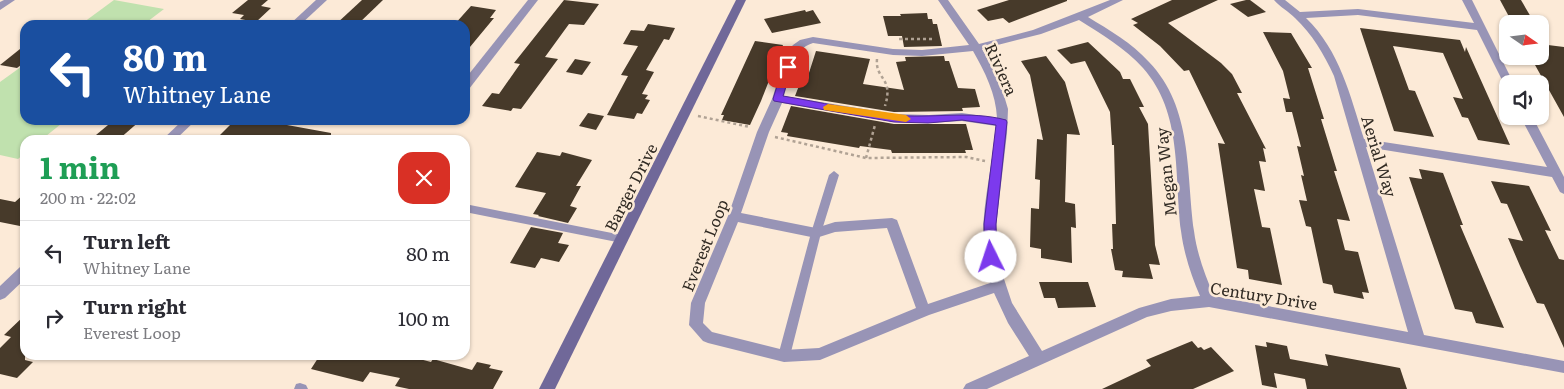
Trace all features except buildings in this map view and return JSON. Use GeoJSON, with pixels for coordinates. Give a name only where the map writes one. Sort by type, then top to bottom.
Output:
{"type":"FeatureCollection","features":[{"type":"Feature","properties":{"kind":"main road","name":"Barger Drive"},"geometry":{"type":"LineString","coordinates":[[548,389],[741,0]]}},
{"type":"Feature","properties":{"kind":"street"},"geometry":{"type":"LineString","coordinates":[[0,6],[10,0]]}},
{"type":"Feature","properties":{"kind":"street"},"geometry":{"type":"LineString","coordinates":[[300,20],[322,0]]}},
{"type":"Feature","properties":{"kind":"street"},"geometry":{"type":"LineString","coordinates":[[470,80],[533,0]]}},
{"type":"Feature","properties":{"kind":"street","name":"Riviera"},"geometry":{"type":"LineString","coordinates":[[943,0],[975,47],[1000,96],[1002,122],[989,244],[993,270],[998,286],[1019,330],[1039,358]]}},
{"type":"Feature","properties":{"kind":"street","name":"Everest Loop"},"geometry":{"type":"LineString","coordinates":[[998,286],[924,311],[820,354],[784,356],[708,337],[696,325],[698,302],[734,216],[763,132],[778,99],[792,52],[803,42],[822,41],[879,50],[919,52],[975,47],[1013,39],[1081,17],[1118,0]]}},
{"type":"Feature","properties":{"kind":"street","name":"Aerial Way"},"geometry":{"type":"LineString","coordinates":[[1279,0],[1299,15],[1330,53],[1360,142],[1418,340]]}},
{"type":"Feature","properties":{"kind":"street"},"geometry":{"type":"LineString","coordinates":[[1467,0],[1504,75]]}},
{"type":"Feature","properties":{"kind":"street"},"geometry":{"type":"LineString","coordinates":[[1299,15],[1358,12],[1480,27]]}},
{"type":"Feature","properties":{"kind":"street","name":"Megan Way"},"geometry":{"type":"LineString","coordinates":[[1081,17],[1133,52],[1152,71],[1171,103],[1180,133],[1187,229],[1191,255],[1210,301]]}},
{"type":"Feature","properties":{"kind":"street"},"geometry":{"type":"LineString","coordinates":[[778,99],[914,120],[962,117],[1002,122]]}},
{"type":"Feature","properties":{"kind":"street"},"geometry":{"type":"LineString","coordinates":[[174,135],[184,125]]}},
{"type":"Feature","properties":{"kind":"street"},"geometry":{"type":"LineString","coordinates":[[1531,125],[1564,189]]}},
{"type":"Feature","properties":{"kind":"street"},"geometry":{"type":"LineString","coordinates":[[1360,142],[1556,173]]}},
{"type":"Feature","properties":{"kind":"street"},"geometry":{"type":"LineString","coordinates":[[734,216],[816,233],[835,227],[892,222],[924,311]]}},
{"type":"Feature","properties":{"kind":"street"},"geometry":{"type":"LineString","coordinates":[[0,294],[20,276]]}},
{"type":"Feature","properties":{"kind":"street","name":"Century Drive"},"geometry":{"type":"LineString","coordinates":[[971,389],[1144,312],[1172,305],[1210,301],[1564,367]]}},
{"type":"Feature","properties":{"kind":"lane"},"geometry":{"type":"LineString","coordinates":[[784,356],[816,233],[834,175]]}},
{"type":"Feature","properties":{"kind":"lane"},"geometry":{"type":"LineString","coordinates":[[470,209],[622,239]]}},
{"type":"Feature","properties":{"kind":"path"},"geometry":{"type":"LineString","coordinates":[[866,158],[888,90],[886,82],[877,69],[882,38],[892,40],[938,39]]}},
{"type":"Feature","properties":{"kind":"path"},"geometry":{"type":"LineString","coordinates":[[685,113],[763,132],[770,136],[866,158],[966,157],[997,163]]}},
{"type":"Feature","properties":{"kind":"green space"},"geometry":{"type":"Polygon","coordinates":[[[114,0],[164,9],[150,20],[87,20],[114,0]]]}},
{"type":"Feature","properties":{"kind":"green space"},"geometry":{"type":"Polygon","coordinates":[[[20,68],[20,125],[60,125],[47,135],[20,135],[20,157],[18,159],[0,155],[0,82],[20,68]]]}},
{"type":"Feature","properties":{"kind":"slow traffic"},"geometry":{"type":"LineString","coordinates":[[828,107],[906,119]]}},
{"type":"Feature","properties":{"kind":"route"},"geometry":{"type":"LineString","coordinates":[[788,67],[778,99],[894,118],[928,120],[962,117],[1002,122],[990,224],[989,244],[991,257]]}}]}
